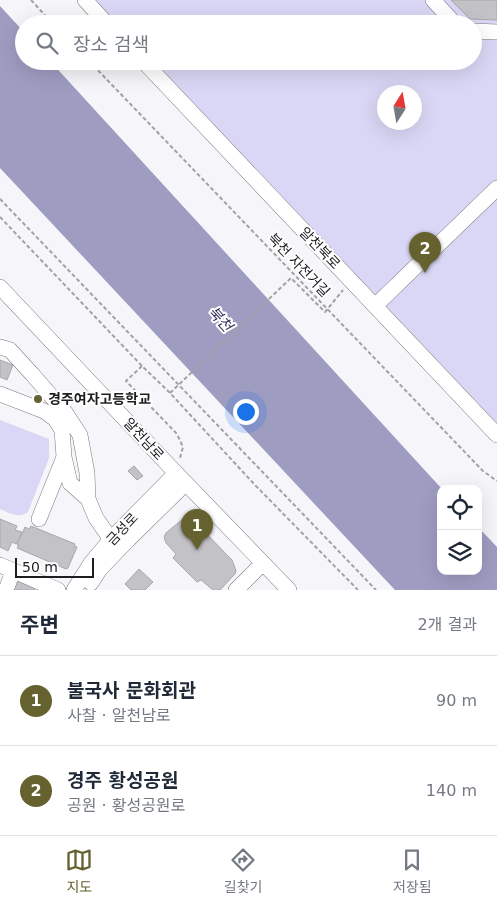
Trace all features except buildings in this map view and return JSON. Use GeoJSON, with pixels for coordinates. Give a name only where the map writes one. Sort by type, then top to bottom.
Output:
{"type":"FeatureCollection","features":[{"type":"Feature","properties":{"kind":"street"},"geometry":{"type":"LineString","coordinates":[[85,0],[99,15]]}},
{"type":"Feature","properties":{"kind":"street"},"geometry":{"type":"LineString","coordinates":[[433,0],[447,15]]}},
{"type":"Feature","properties":{"kind":"street"},"geometry":{"type":"LineString","coordinates":[[482,31],[497,32]]}},
{"type":"Feature","properties":{"kind":"street","name":"알천북로"},"geometry":{"type":"LineString","coordinates":[[152,70],[497,435]]}},
{"type":"Feature","properties":{"kind":"street"},"geometry":{"type":"LineString","coordinates":[[375,306],[497,188]]}},
{"type":"Feature","properties":{"kind":"street","name":"알천남로"},"geometry":{"type":"LineString","coordinates":[[0,287],[289,590]]}},
{"type":"Feature","properties":{"kind":"street"},"geometry":{"type":"LineString","coordinates":[[0,347],[10,350],[32,374],[66,412],[80,435],[87,473],[88,499],[96,518],[114,545]]}},
{"type":"Feature","properties":{"kind":"street"},"geometry":{"type":"LineString","coordinates":[[0,394],[44,412],[55,419],[62,430],[64,457],[70,483],[88,499]]}},
{"type":"Feature","properties":{"kind":"street"},"geometry":{"type":"LineString","coordinates":[[39,519],[64,457]]}},
{"type":"Feature","properties":{"kind":"street","name":"금성로"},"geometry":{"type":"LineString","coordinates":[[74,590],[91,564],[114,545],[181,478]]}},
{"type":"Feature","properties":{"kind":"street","name":"금성로"},"geometry":{"type":"LineString","coordinates":[[86,590],[114,545]]}},
{"type":"Feature","properties":{"kind":"street"},"geometry":{"type":"LineString","coordinates":[[236,590],[263,563]]}},
{"type":"Feature","properties":{"kind":"street"},"geometry":{"type":"LineString","coordinates":[[6,590],[7,568],[58,590]]}},
{"type":"Feature","properties":{"kind":"path"},"geometry":{"type":"LineString","coordinates":[[31,0],[45,15]]}},
{"type":"Feature","properties":{"kind":"path","name":"북천 자전거길"},"geometry":{"type":"LineString","coordinates":[[98,70],[483,471],[497,480]]}},
{"type":"Feature","properties":{"kind":"path"},"geometry":{"type":"LineString","coordinates":[[0,199],[376,590]]}},
{"type":"Feature","properties":{"kind":"path"},"geometry":{"type":"LineString","coordinates":[[0,217],[170,393],[255,485],[358,590]]}},
{"type":"Feature","properties":{"kind":"path"},"geometry":{"type":"LineString","coordinates":[[170,393],[291,278],[325,312],[352,281]]}},
{"type":"Feature","properties":{"kind":"path"},"geometry":{"type":"LineString","coordinates":[[142,366],[126,381],[177,434],[183,447],[181,478]]}},
{"type":"Feature","properties":{"kind":"shaded area"},"geometry":{"type":"Polygon","coordinates":[[[94,0],[497,0],[497,423],[162,70],[482,70],[482,15],[108,15],[94,0]]]}},
{"type":"Feature","properties":{"kind":"shaded area"},"geometry":{"type":"Polygon","coordinates":[[[0,420],[49,439],[49,458],[28,512],[21,515],[14,515],[0,509],[0,420]]]}},
{"type":"Feature","properties":{"kind":"water","name":"북천"},"geometry":{"type":"Polygon","coordinates":[[[0,6],[15,22],[15,70],[58,70],[438,485],[437,575],[482,575],[482,531],[497,547],[497,590],[395,590],[0,168],[0,6]]]}},
{"type":"Feature","properties":{"kind":"place","name":"경주 황성공원"},"geometry":{"type":"Point","coordinates":[425,273]}},
{"type":"Feature","properties":{"kind":"place","name":"경주여자고등학교"},"geometry":{"type":"Point","coordinates":[38,399]}},
{"type":"Feature","properties":{"kind":"place","name":"불국사 문화회관"},"geometry":{"type":"Point","coordinates":[197,550]}}]}
